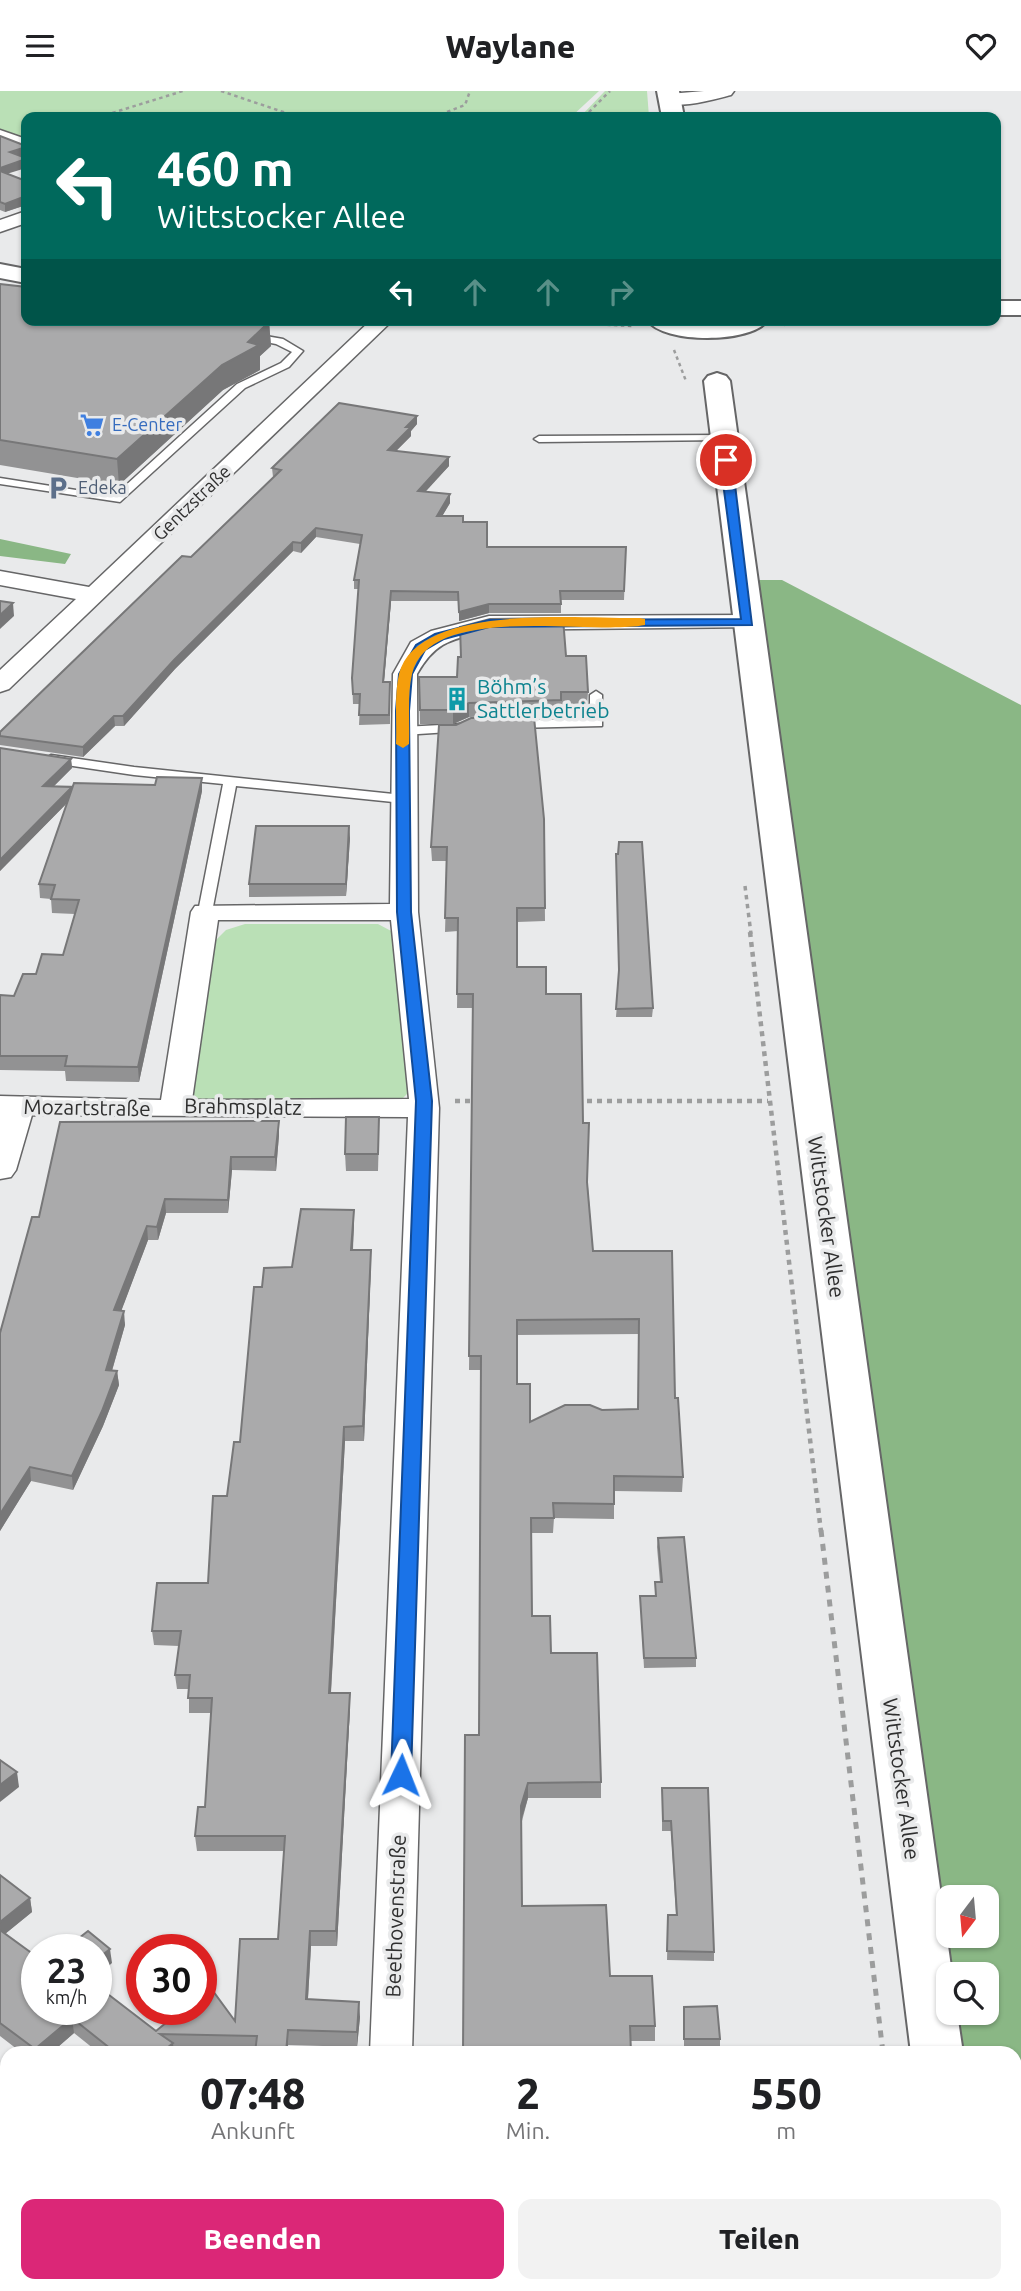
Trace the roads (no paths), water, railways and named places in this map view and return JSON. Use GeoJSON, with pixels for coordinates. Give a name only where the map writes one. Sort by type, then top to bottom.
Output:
{"type":"FeatureCollection","features":[{"type":"Feature","properties":{"kind":"main road"},"geometry":{"type":"LineString","coordinates":[[0,271],[21,275]]}},
{"type":"Feature","properties":{"kind":"main road"},"geometry":{"type":"LineString","coordinates":[[1001,308],[1021,308]]}},
{"type":"Feature","properties":{"kind":"main road"},"geometry":{"type":"LineString","coordinates":[[681,346],[698,331],[732,326]]}},
{"type":"Feature","properties":{"kind":"main road","name":"Wittstocker Allee"},"geometry":{"type":"LineString","coordinates":[[681,346],[724,363],[723,337],[742,326]]}},
{"type":"Feature","properties":{"kind":"main road","name":"Wittstocker Allee"},"geometry":{"type":"LineString","coordinates":[[681,346],[709,438],[748,622],[936,2046]]}},
{"type":"Feature","properties":{"kind":"street"},"geometry":{"type":"LineString","coordinates":[[670,102],[726,91]]}},
{"type":"Feature","properties":{"kind":"street"},"geometry":{"type":"LineString","coordinates":[[0,135],[21,143]]}},
{"type":"Feature","properties":{"kind":"street"},"geometry":{"type":"LineString","coordinates":[[0,226],[21,219]]}},
{"type":"Feature","properties":{"kind":"street","name":"Gentzstraße"},"geometry":{"type":"LineString","coordinates":[[0,684],[377,326]]}},
{"type":"Feature","properties":{"kind":"street"},"geometry":{"type":"LineString","coordinates":[[0,577],[96,595]]}},
{"type":"Feature","properties":{"kind":"street","name":"Beethovenstraße"},"geometry":{"type":"LineString","coordinates":[[391,2046],[424,1105],[404,912],[405,674],[420,647],[440,636],[489,623],[748,622]]}},
{"type":"Feature","properties":{"kind":"street"},"geometry":{"type":"LineString","coordinates":[[205,912],[404,912]]}},
{"type":"Feature","properties":{"kind":"street","name":"Brahmsplatz"},"geometry":{"type":"LineString","coordinates":[[205,912],[175,1109],[424,1105]]}},
{"type":"Feature","properties":{"kind":"street"},"geometry":{"type":"LineString","coordinates":[[0,1170],[9,1106]]}},
{"type":"Feature","properties":{"kind":"street","name":"Mozartstraße"},"geometry":{"type":"LineString","coordinates":[[9,1106],[175,1109]]}},
{"type":"Feature","properties":{"kind":"lane"},"geometry":{"type":"LineString","coordinates":[[0,481],[116,500],[241,386],[285,365],[298,351],[279,341],[233,334]]}},
{"type":"Feature","properties":{"kind":"lane"},"geometry":{"type":"LineString","coordinates":[[539,439],[709,438]]}},
{"type":"Feature","properties":{"kind":"lane"},"geometry":{"type":"LineString","coordinates":[[495,724],[597,723],[596,695]]}},
{"type":"Feature","properties":{"kind":"lane"},"geometry":{"type":"LineString","coordinates":[[403,731],[456,731],[469,724]]}},
{"type":"Feature","properties":{"kind":"lane"},"geometry":{"type":"LineString","coordinates":[[40,757],[403,799]]}},
{"type":"Feature","properties":{"kind":"lane","name":"Brahmsplatz"},"geometry":{"type":"LineString","coordinates":[[205,912],[230,781]]}},
{"type":"Feature","properties":{"kind":"place","name":"E-Center"},"geometry":{"type":"Point","coordinates":[92,425]}},
{"type":"Feature","properties":{"kind":"place","name":"Edeka"},"geometry":{"type":"Point","coordinates":[58,488]}},
{"type":"Feature","properties":{"kind":"place","name":"Böhm’s Sattlerbetrieb"},"geometry":{"type":"Point","coordinates":[457,699]}}]}
